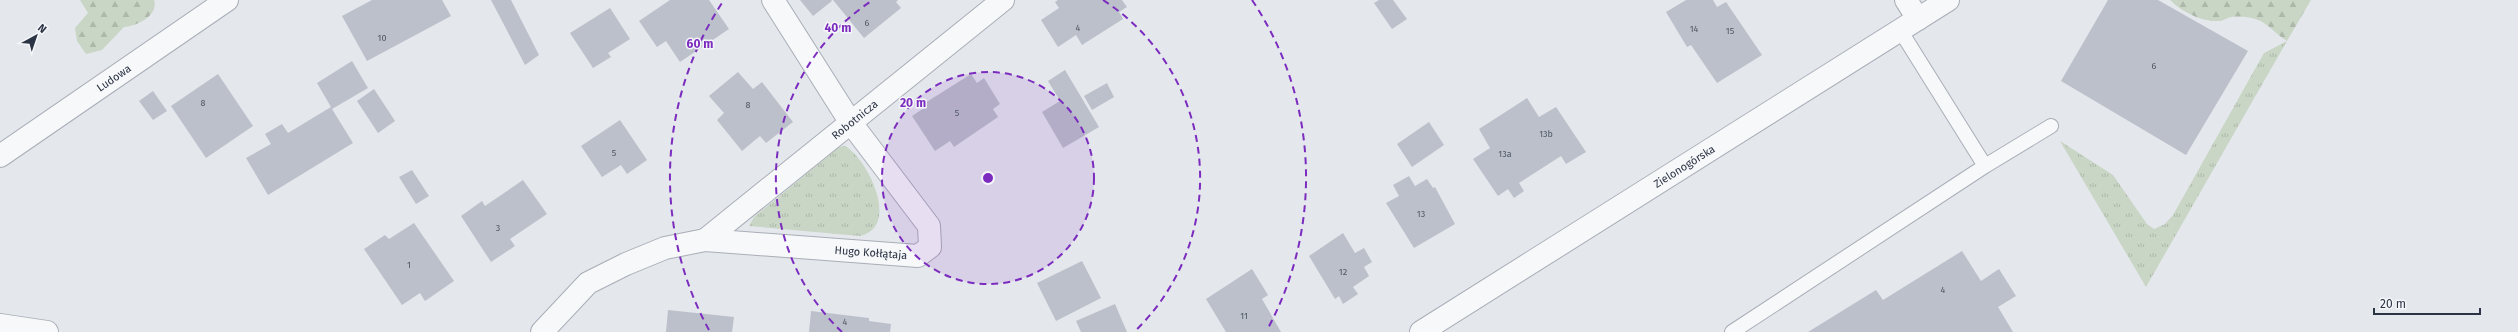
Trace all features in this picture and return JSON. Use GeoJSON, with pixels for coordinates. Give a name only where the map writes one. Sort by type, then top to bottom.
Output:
{"type":"FeatureCollection","features":[{"type":"Feature","properties":{"kind":"street","name":"Ludowa"},"geometry":{"type":"LineString","coordinates":[[0,156],[227,0]]}},
{"type":"Feature","properties":{"kind":"street","name":"Hugo Kołłątaja"},"geometry":{"type":"LineString","coordinates":[[542,332],[588,283],[626,264],[665,248],[705,240],[918,256],[930,247],[929,226],[851,122],[773,0]]}},
{"type":"Feature","properties":{"kind":"street","name":"Robotnicza"},"geometry":{"type":"LineString","coordinates":[[705,240],[1003,0]]}},
{"type":"Feature","properties":{"kind":"street"},"geometry":{"type":"LineString","coordinates":[[1906,0],[1909,24]]}},
{"type":"Feature","properties":{"kind":"street","name":"Zielonogórska"},"geometry":{"type":"LineString","coordinates":[[1421,332],[1948,0]]}},
{"type":"Feature","properties":{"kind":"street"},"geometry":{"type":"LineString","coordinates":[[0,325],[47,332]]}},
{"type":"Feature","properties":{"kind":"lane"},"geometry":{"type":"LineString","coordinates":[[1909,24],[1985,166]]}},
{"type":"Feature","properties":{"kind":"lane"},"geometry":{"type":"LineString","coordinates":[[1732,332],[1985,166],[2051,126]]}},
{"type":"Feature","properties":{"kind":"green space"},"geometry":{"type":"Polygon","coordinates":[[[80,0],[154,0],[155,6],[150,15],[134,25],[124,27],[102,50],[86,54],[77,41],[75,28],[88,13],[80,0]]]}},
{"type":"Feature","properties":{"kind":"green space"},"geometry":{"type":"Polygon","coordinates":[[[2170,0],[2311,0],[2287,41],[2261,21],[2247,17],[2231,17],[2220,21],[2206,20],[2186,12],[2170,0]]]}},
{"type":"Feature","properties":{"kind":"green space"},"geometry":{"type":"Polygon","coordinates":[[[2287,41],[2146,287],[2060,141],[2113,175],[2147,224],[2154,229],[2165,224],[2173,215],[2264,53],[2287,41]]]}},
{"type":"Feature","properties":{"kind":"green space"},"geometry":{"type":"Polygon","coordinates":[[[845,146],[854,153],[863,164],[871,178],[876,192],[879,207],[878,220],[872,230],[860,236],[749,226],[754,217],[839,147],[845,146]]]}},
{"type":"Feature","properties":{"kind":"building"},"geometry":{"type":"Polygon","coordinates":[[[372,0],[442,0],[451,16],[367,61],[342,16],[372,0]]]}},
{"type":"Feature","properties":{"kind":"building"},"geometry":{"type":"Polygon","coordinates":[[[491,0],[511,0],[539,55],[525,65],[491,0]]]}},
{"type":"Feature","properties":{"kind":"building"},"geometry":{"type":"Polygon","coordinates":[[[670,0],[709,0],[729,29],[680,62],[666,41],[657,47],[639,21],[670,0]]]}},
{"type":"Feature","properties":{"kind":"building"},"geometry":{"type":"Polygon","coordinates":[[[800,0],[831,0],[832,1],[813,16],[800,0]]]}},
{"type":"Feature","properties":{"kind":"building"},"geometry":{"type":"Polygon","coordinates":[[[833,0],[898,0],[896,2],[901,8],[864,38],[833,0]]]}},
{"type":"Feature","properties":{"kind":"building"},"geometry":{"type":"Polygon","coordinates":[[[1058,0],[1122,0],[1127,7],[1119,12],[1123,19],[1082,45],[1076,35],[1058,47],[1041,20],[1059,8],[1055,2],[1058,0]]]}},
{"type":"Feature","properties":{"kind":"building"},"geometry":{"type":"Polygon","coordinates":[[[1379,0],[1393,0],[1407,19],[1392,29],[1374,3],[1379,0]]]}},
{"type":"Feature","properties":{"kind":"building"},"geometry":{"type":"Polygon","coordinates":[[[1686,0],[1713,0],[1717,7],[1726,2],[1762,55],[1717,83],[1691,45],[1687,47],[1666,12],[1686,0]]]}},
{"type":"Feature","properties":{"kind":"building"},"geometry":{"type":"Polygon","coordinates":[[[2108,0],[2158,0],[2248,51],[2186,155],[2061,81],[2108,0]]]}},
{"type":"Feature","properties":{"kind":"building"},"geometry":{"type":"Polygon","coordinates":[[[610,8],[630,39],[608,53],[611,57],[593,68],[570,33],[610,8]]]}},
{"type":"Feature","properties":{"kind":"building"},"geometry":{"type":"Polygon","coordinates":[[[352,61],[368,88],[332,109],[353,143],[268,195],[246,158],[271,144],[265,134],[282,124],[288,133],[331,107],[317,83],[352,61]]]}},
{"type":"Feature","properties":{"kind":"building"},"geometry":{"type":"Polygon","coordinates":[[[1065,70],[1099,127],[1063,148],[1042,112],[1060,101],[1048,81],[1065,70]]]}},
{"type":"Feature","properties":{"kind":"building"},"geometry":{"type":"Polygon","coordinates":[[[738,72],[753,89],[762,82],[793,122],[766,143],[760,136],[742,151],[717,120],[724,113],[709,96],[738,72]]]}},
{"type":"Feature","properties":{"kind":"building"},"geometry":{"type":"Polygon","coordinates":[[[218,74],[253,126],[206,158],[171,106],[218,74]]]}},
{"type":"Feature","properties":{"kind":"building"},"geometry":{"type":"Polygon","coordinates":[[[971,74],[977,83],[984,78],[1000,104],[993,109],[998,117],[954,147],[950,141],[935,151],[912,116],[927,106],[925,103],[971,74]]]}},
{"type":"Feature","properties":{"kind":"building"},"geometry":{"type":"Polygon","coordinates":[[[1107,83],[1114,97],[1092,110],[1084,96],[1107,83]]]}},
{"type":"Feature","properties":{"kind":"building"},"geometry":{"type":"Polygon","coordinates":[[[374,89],[395,121],[378,133],[357,101],[374,89]]]}},
{"type":"Feature","properties":{"kind":"building"},"geometry":{"type":"Polygon","coordinates":[[[153,91],[167,111],[153,120],[139,101],[153,91]]]}},
{"type":"Feature","properties":{"kind":"building"},"geometry":{"type":"Polygon","coordinates":[[[1527,98],[1539,117],[1556,107],[1586,152],[1566,164],[1561,156],[1519,183],[1524,191],[1514,198],[1508,189],[1498,196],[1473,159],[1490,148],[1479,129],[1527,98]]]}},
{"type":"Feature","properties":{"kind":"building"},"geometry":{"type":"Polygon","coordinates":[[[620,120],[647,160],[627,174],[621,165],[602,177],[581,146],[620,120]]]}},
{"type":"Feature","properties":{"kind":"building"},"geometry":{"type":"Polygon","coordinates":[[[1429,122],[1444,145],[1412,167],[1397,144],[1429,122]]]}},
{"type":"Feature","properties":{"kind":"building"},"geometry":{"type":"Polygon","coordinates":[[[412,170],[429,196],[416,204],[399,177],[412,170]]]}},
{"type":"Feature","properties":{"kind":"building"},"geometry":{"type":"Polygon","coordinates":[[[1409,176],[1415,186],[1427,179],[1433,188],[1435,187],[1455,224],[1414,248],[1386,203],[1399,196],[1393,185],[1409,176]]]}},
{"type":"Feature","properties":{"kind":"building"},"geometry":{"type":"Polygon","coordinates":[[[523,180],[547,214],[510,239],[515,246],[491,262],[461,216],[482,201],[485,206],[523,180]]]}},
{"type":"Feature","properties":{"kind":"building"},"geometry":{"type":"Polygon","coordinates":[[[414,223],[454,281],[425,301],[420,293],[402,305],[364,249],[385,235],[389,239],[414,223]]]}},
{"type":"Feature","properties":{"kind":"building"},"geometry":{"type":"Polygon","coordinates":[[[1343,233],[1355,253],[1364,248],[1372,262],[1364,267],[1369,276],[1353,287],[1358,294],[1343,304],[1339,296],[1335,299],[1309,256],[1343,233]]]}},
{"type":"Feature","properties":{"kind":"building"},"geometry":{"type":"Polygon","coordinates":[[[1962,251],[1981,281],[1999,269],[2016,296],[1998,307],[2013,332],[1808,332],[1876,290],[1883,300],[1962,251]]]}},
{"type":"Feature","properties":{"kind":"building"},"geometry":{"type":"Polygon","coordinates":[[[1082,261],[1101,298],[1056,321],[1037,283],[1082,261]]]}},
{"type":"Feature","properties":{"kind":"building"},"geometry":{"type":"Polygon","coordinates":[[[1252,269],[1268,295],[1262,299],[1281,332],[1226,332],[1206,299],[1252,269]]]}},
{"type":"Feature","properties":{"kind":"building"},"geometry":{"type":"Polygon","coordinates":[[[1115,304],[1127,332],[1081,332],[1076,321],[1115,304]]]}},
{"type":"Feature","properties":{"kind":"building"},"geometry":{"type":"Polygon","coordinates":[[[668,310],[734,317],[732,332],[666,332],[668,310]]]}},
{"type":"Feature","properties":{"kind":"building"},"geometry":{"type":"Polygon","coordinates":[[[811,311],[869,318],[869,321],[891,324],[890,332],[809,332],[811,311]]]}}]}
